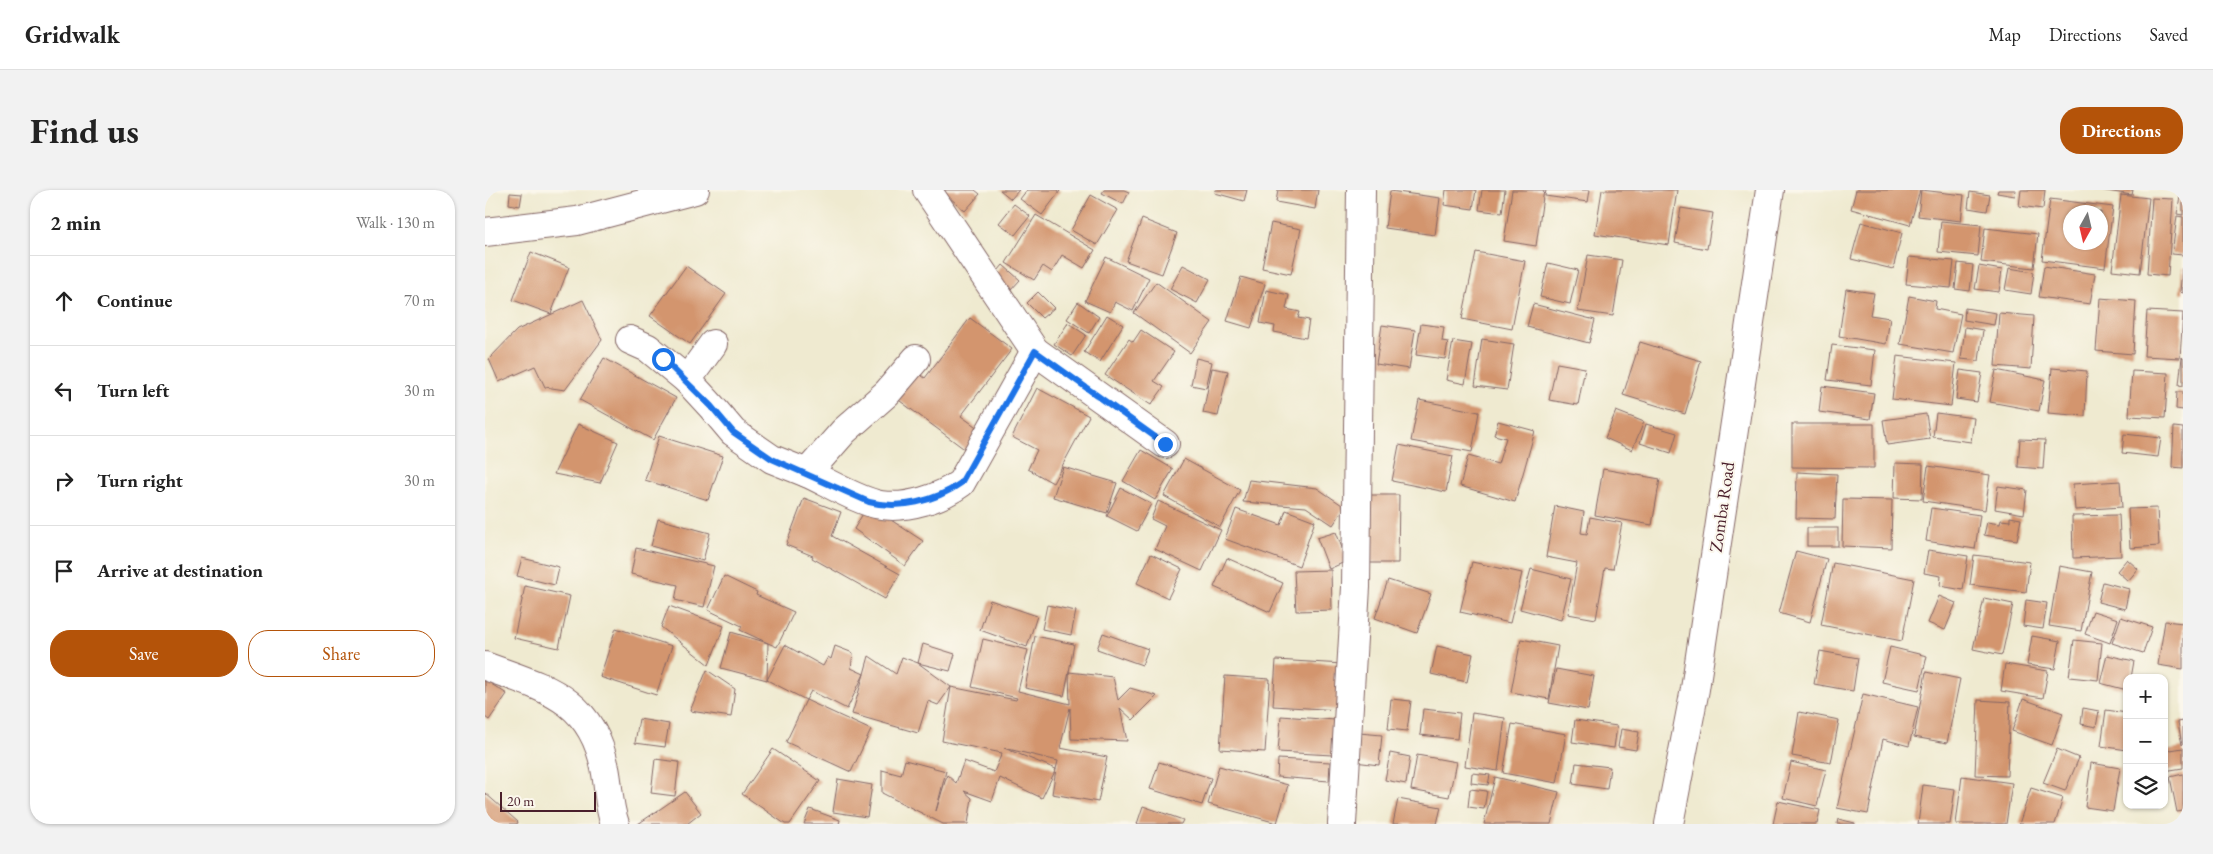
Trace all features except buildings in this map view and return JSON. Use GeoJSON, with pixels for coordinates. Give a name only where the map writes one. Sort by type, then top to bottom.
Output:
{"type":"FeatureCollection","features":[{"type":"Feature","properties":{"kind":"main road"},"geometry":{"type":"LineString","coordinates":[[485,232],[577,221],[695,190]]}},
{"type":"Feature","properties":{"kind":"main road"},"geometry":{"type":"LineString","coordinates":[[927,190],[1035,351],[1165,444]]}},
{"type":"Feature","properties":{"kind":"main road"},"geometry":{"type":"LineString","coordinates":[[1342,824],[1356,587],[1361,190]]}},
{"type":"Feature","properties":{"kind":"main road","name":"Zomba Road"},"geometry":{"type":"LineString","coordinates":[[1669,824],[1695,689],[1770,190]]}},
{"type":"Feature","properties":{"kind":"main road"},"geometry":{"type":"LineString","coordinates":[[630,340],[648,348],[687,380],[733,432],[772,459],[869,502],[881,505],[921,501],[953,489],[961,483],[1035,351]]}},
{"type":"Feature","properties":{"kind":"main road"},"geometry":{"type":"LineString","coordinates":[[687,380],[713,344]]}},
{"type":"Feature","properties":{"kind":"main road"},"geometry":{"type":"LineString","coordinates":[[807,473],[844,431],[887,393],[916,359]]}},
{"type":"Feature","properties":{"kind":"main road"},"geometry":{"type":"LineString","coordinates":[[485,666],[547,689],[566,700],[579,712],[593,730],[597,739],[605,767],[611,813],[615,824]]}},
{"type":"Feature","properties":{"kind":"route"},"geometry":{"type":"LineString","coordinates":[[663,359],[687,380],[733,432],[772,459],[869,502],[881,505],[897,505],[921,501],[953,489],[961,483],[1035,351],[1165,444]]}}]}
